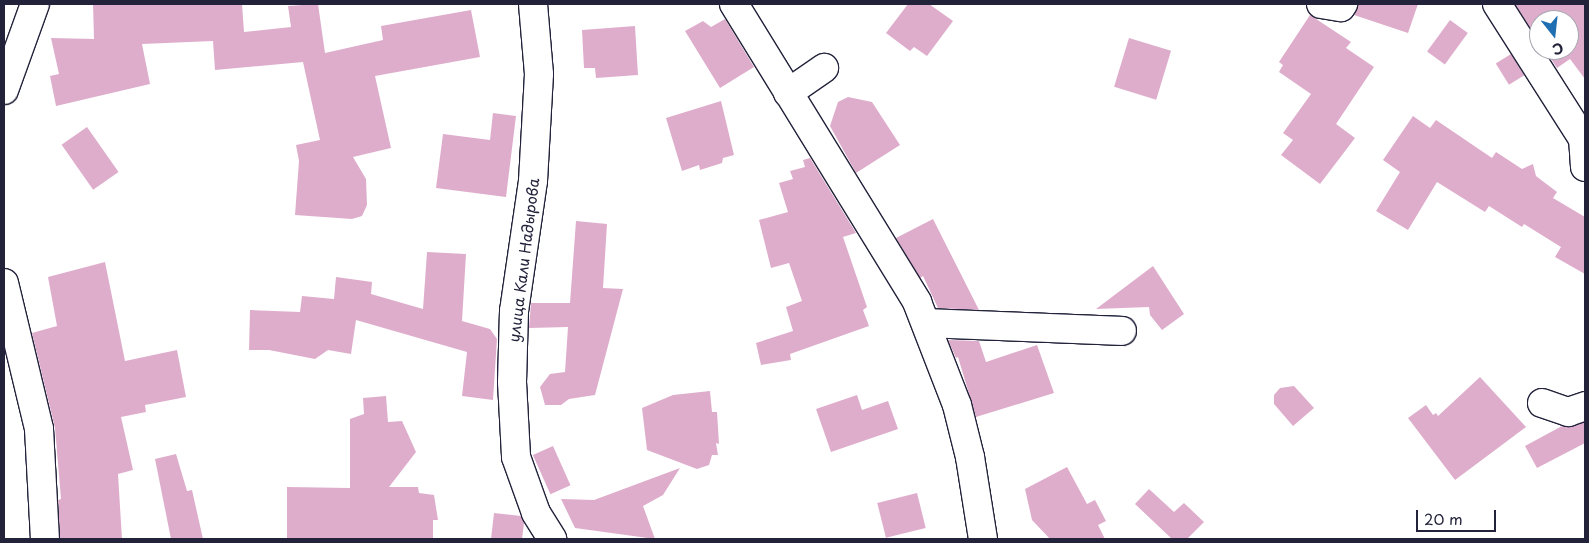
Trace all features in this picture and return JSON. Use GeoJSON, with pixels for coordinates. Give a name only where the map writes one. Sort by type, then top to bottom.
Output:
{"type":"FeatureCollection","features":[{"type":"Feature","properties":{"kind":"street"},"geometry":{"type":"LineString","coordinates":[[4,90],[35,4]]}},
{"type":"Feature","properties":{"kind":"street","name":"улица Кали Надырова"},"geometry":{"type":"LineString","coordinates":[[533,4],[540,74],[533,181],[514,311],[512,382],[516,456],[536,513],[552,539]]}},
{"type":"Feature","properties":{"kind":"street"},"geometry":{"type":"LineString","coordinates":[[734,4],[788,93],[886,246],[927,323],[957,405],[970,457],[983,539]]}},
{"type":"Feature","properties":{"kind":"street"},"geometry":{"type":"LineString","coordinates":[[1321,4],[1341,7],[1343,4]]}},
{"type":"Feature","properties":{"kind":"street"},"geometry":{"type":"LineString","coordinates":[[1497,4],[1584,140],[1585,167]]}},
{"type":"Feature","properties":{"kind":"street"},"geometry":{"type":"LineString","coordinates":[[788,93],[824,68]]}},
{"type":"Feature","properties":{"kind":"street"},"geometry":{"type":"LineString","coordinates":[[4,283],[39,429],[45,539]]}},
{"type":"Feature","properties":{"kind":"street"},"geometry":{"type":"LineString","coordinates":[[927,323],[1122,331]]}},
{"type":"Feature","properties":{"kind":"street"},"geometry":{"type":"LineString","coordinates":[[1542,403],[1568,412],[1585,406]]}},
{"type":"Feature","properties":{"kind":"building"},"geometry":{"type":"Polygon","coordinates":[[[93,4],[242,4],[244,32],[291,27],[288,6],[318,4],[325,53],[383,40],[381,26],[471,10],[480,57],[375,76],[391,148],[353,157],[366,179],[367,205],[362,216],[352,219],[295,215],[299,161],[296,145],[320,140],[303,62],[215,70],[213,41],[142,44],[150,84],[56,106],[50,76],[59,74],[51,38],[94,39],[93,4]]]}},
{"type":"Feature","properties":{"kind":"building"},"geometry":{"type":"Polygon","coordinates":[[[908,4],[929,4],[953,21],[927,56],[914,47],[910,51],[886,33],[908,4]]]}},
{"type":"Feature","properties":{"kind":"building"},"geometry":{"type":"Polygon","coordinates":[[[1358,4],[1418,4],[1408,33],[1354,15],[1358,4]]]}},
{"type":"Feature","properties":{"kind":"building"},"geometry":{"type":"Polygon","coordinates":[[[1515,4],[1585,4],[1585,79],[1571,60],[1579,60],[1579,10],[1529,10],[1529,26],[1515,4]]]}},
{"type":"Feature","properties":{"kind":"building"},"geometry":{"type":"Polygon","coordinates":[[[1310,15],[1351,42],[1346,48],[1374,67],[1336,124],[1355,138],[1320,184],[1281,155],[1293,140],[1283,133],[1311,94],[1279,72],[1283,65],[1279,62],[1310,15]]]}},
{"type":"Feature","properties":{"kind":"building"},"geometry":{"type":"Polygon","coordinates":[[[725,19],[754,67],[720,88],[685,31],[703,21],[711,27],[725,19]]]}},
{"type":"Feature","properties":{"kind":"building"},"geometry":{"type":"Polygon","coordinates":[[[1450,20],[1468,33],[1445,64],[1427,52],[1450,20]]]}},
{"type":"Feature","properties":{"kind":"building"},"geometry":{"type":"Polygon","coordinates":[[[635,26],[638,75],[596,78],[595,68],[584,68],[582,30],[635,26]]]}},
{"type":"Feature","properties":{"kind":"building"},"geometry":{"type":"Polygon","coordinates":[[[1129,38],[1171,51],[1156,100],[1114,87],[1129,38]]]}},
{"type":"Feature","properties":{"kind":"building"},"geometry":{"type":"Polygon","coordinates":[[[1511,54],[1524,75],[1509,85],[1496,64],[1511,54]]]}},
{"type":"Feature","properties":{"kind":"building"},"geometry":{"type":"Polygon","coordinates":[[[1552,60],[1569,60],[1557,68],[1552,60]]]}},
{"type":"Feature","properties":{"kind":"building"},"geometry":{"type":"Polygon","coordinates":[[[848,97],[872,102],[900,145],[856,173],[830,126],[838,102],[848,97]]]}},
{"type":"Feature","properties":{"kind":"building"},"geometry":{"type":"Polygon","coordinates":[[[721,101],[734,155],[723,158],[722,163],[700,170],[699,165],[682,171],[666,118],[721,101]]]}},
{"type":"Feature","properties":{"kind":"building"},"geometry":{"type":"Polygon","coordinates":[[[493,113],[516,116],[506,197],[436,188],[443,134],[490,140],[493,113]]]}},
{"type":"Feature","properties":{"kind":"building"},"geometry":{"type":"Polygon","coordinates":[[[1413,116],[1430,128],[1436,120],[1492,158],[1496,152],[1522,169],[1533,164],[1536,176],[1557,192],[1553,198],[1585,217],[1585,274],[1555,257],[1561,247],[1524,224],[1522,227],[1489,206],[1485,212],[1437,182],[1408,230],[1376,211],[1400,172],[1383,160],[1413,116]]]}},
{"type":"Feature","properties":{"kind":"building"},"geometry":{"type":"Polygon","coordinates":[[[87,127],[119,172],[93,190],[62,145],[87,127]]]}},
{"type":"Feature","properties":{"kind":"building"},"geometry":{"type":"Polygon","coordinates":[[[810,158],[856,233],[843,237],[867,307],[863,310],[869,326],[790,354],[791,360],[761,365],[756,343],[793,331],[786,307],[802,301],[789,263],[771,268],[759,220],[788,212],[779,183],[793,179],[790,171],[805,167],[803,160],[810,158]]]}},
{"type":"Feature","properties":{"kind":"building"},"geometry":{"type":"Polygon","coordinates":[[[933,219],[979,310],[938,308],[923,276],[920,278],[896,238],[933,219]]]}},
{"type":"Feature","properties":{"kind":"building"},"geometry":{"type":"Polygon","coordinates":[[[576,221],[607,224],[603,288],[623,289],[595,395],[569,399],[561,405],[545,405],[540,387],[550,374],[565,372],[568,327],[529,328],[531,303],[570,303],[576,221]]]}},
{"type":"Feature","properties":{"kind":"building"},"geometry":{"type":"Polygon","coordinates":[[[427,252],[466,254],[462,321],[490,329],[497,339],[493,400],[462,396],[467,352],[356,320],[351,354],[328,350],[315,359],[269,350],[249,350],[250,310],[300,312],[302,296],[334,299],[336,277],[372,282],[371,294],[423,309],[427,252]]]}},
{"type":"Feature","properties":{"kind":"building"},"geometry":{"type":"Polygon","coordinates":[[[105,262],[125,361],[177,350],[186,397],[145,405],[146,412],[121,417],[133,470],[118,474],[122,539],[60,539],[58,500],[61,499],[55,428],[32,333],[57,326],[48,277],[105,262]]]}},
{"type":"Feature","properties":{"kind":"building"},"geometry":{"type":"Polygon","coordinates":[[[1153,266],[1184,314],[1162,330],[1150,315],[1149,307],[1096,309],[1153,266]]]}},
{"type":"Feature","properties":{"kind":"building"},"geometry":{"type":"Polygon","coordinates":[[[948,340],[979,341],[986,362],[1037,345],[1054,393],[976,417],[958,357],[956,358],[948,340]]]}},
{"type":"Feature","properties":{"kind":"building"},"geometry":{"type":"Polygon","coordinates":[[[1480,377],[1526,427],[1455,480],[1408,418],[1426,405],[1433,415],[1436,413],[1438,416],[1480,377]]]}},
{"type":"Feature","properties":{"kind":"building"},"geometry":{"type":"Polygon","coordinates":[[[1294,386],[1314,408],[1293,426],[1274,404],[1274,395],[1280,388],[1294,386]]]}},
{"type":"Feature","properties":{"kind":"building"},"geometry":{"type":"Polygon","coordinates":[[[710,391],[712,412],[717,412],[719,444],[716,443],[718,455],[712,455],[709,465],[697,469],[647,450],[642,408],[673,395],[710,391]]]}},
{"type":"Feature","properties":{"kind":"building"},"geometry":{"type":"Polygon","coordinates":[[[857,395],[862,410],[888,401],[898,429],[831,452],[816,409],[857,395]]]}},
{"type":"Feature","properties":{"kind":"building"},"geometry":{"type":"Polygon","coordinates":[[[386,396],[388,422],[402,421],[416,452],[389,487],[418,487],[419,493],[434,495],[438,520],[433,520],[433,539],[287,539],[287,487],[350,488],[350,419],[364,414],[363,398],[386,396]]]}},
{"type":"Feature","properties":{"kind":"building"},"geometry":{"type":"Polygon","coordinates":[[[1585,422],[1585,443],[1537,468],[1525,446],[1562,426],[1585,422]]]}},
{"type":"Feature","properties":{"kind":"building"},"geometry":{"type":"Polygon","coordinates":[[[553,446],[570,485],[550,494],[533,455],[553,446]]]}},
{"type":"Feature","properties":{"kind":"building"},"geometry":{"type":"Polygon","coordinates":[[[176,454],[187,491],[192,490],[203,539],[171,539],[155,459],[176,454]]]}},
{"type":"Feature","properties":{"kind":"building"},"geometry":{"type":"Polygon","coordinates":[[[1067,467],[1087,504],[1095,500],[1106,521],[1098,525],[1105,539],[1050,539],[1032,520],[1025,489],[1067,467]]]}},
{"type":"Feature","properties":{"kind":"building"},"geometry":{"type":"Polygon","coordinates":[[[680,468],[663,495],[643,506],[655,539],[575,528],[561,499],[594,500],[680,468]]]}},
{"type":"Feature","properties":{"kind":"building"},"geometry":{"type":"Polygon","coordinates":[[[1149,489],[1174,512],[1184,503],[1204,522],[1187,539],[1172,539],[1135,504],[1149,489]]]}},
{"type":"Feature","properties":{"kind":"building"},"geometry":{"type":"Polygon","coordinates":[[[917,493],[926,528],[886,538],[877,503],[917,493]]]}},
{"type":"Feature","properties":{"kind":"building"},"geometry":{"type":"Polygon","coordinates":[[[494,513],[521,516],[524,523],[522,539],[491,539],[494,513]]]}}]}
